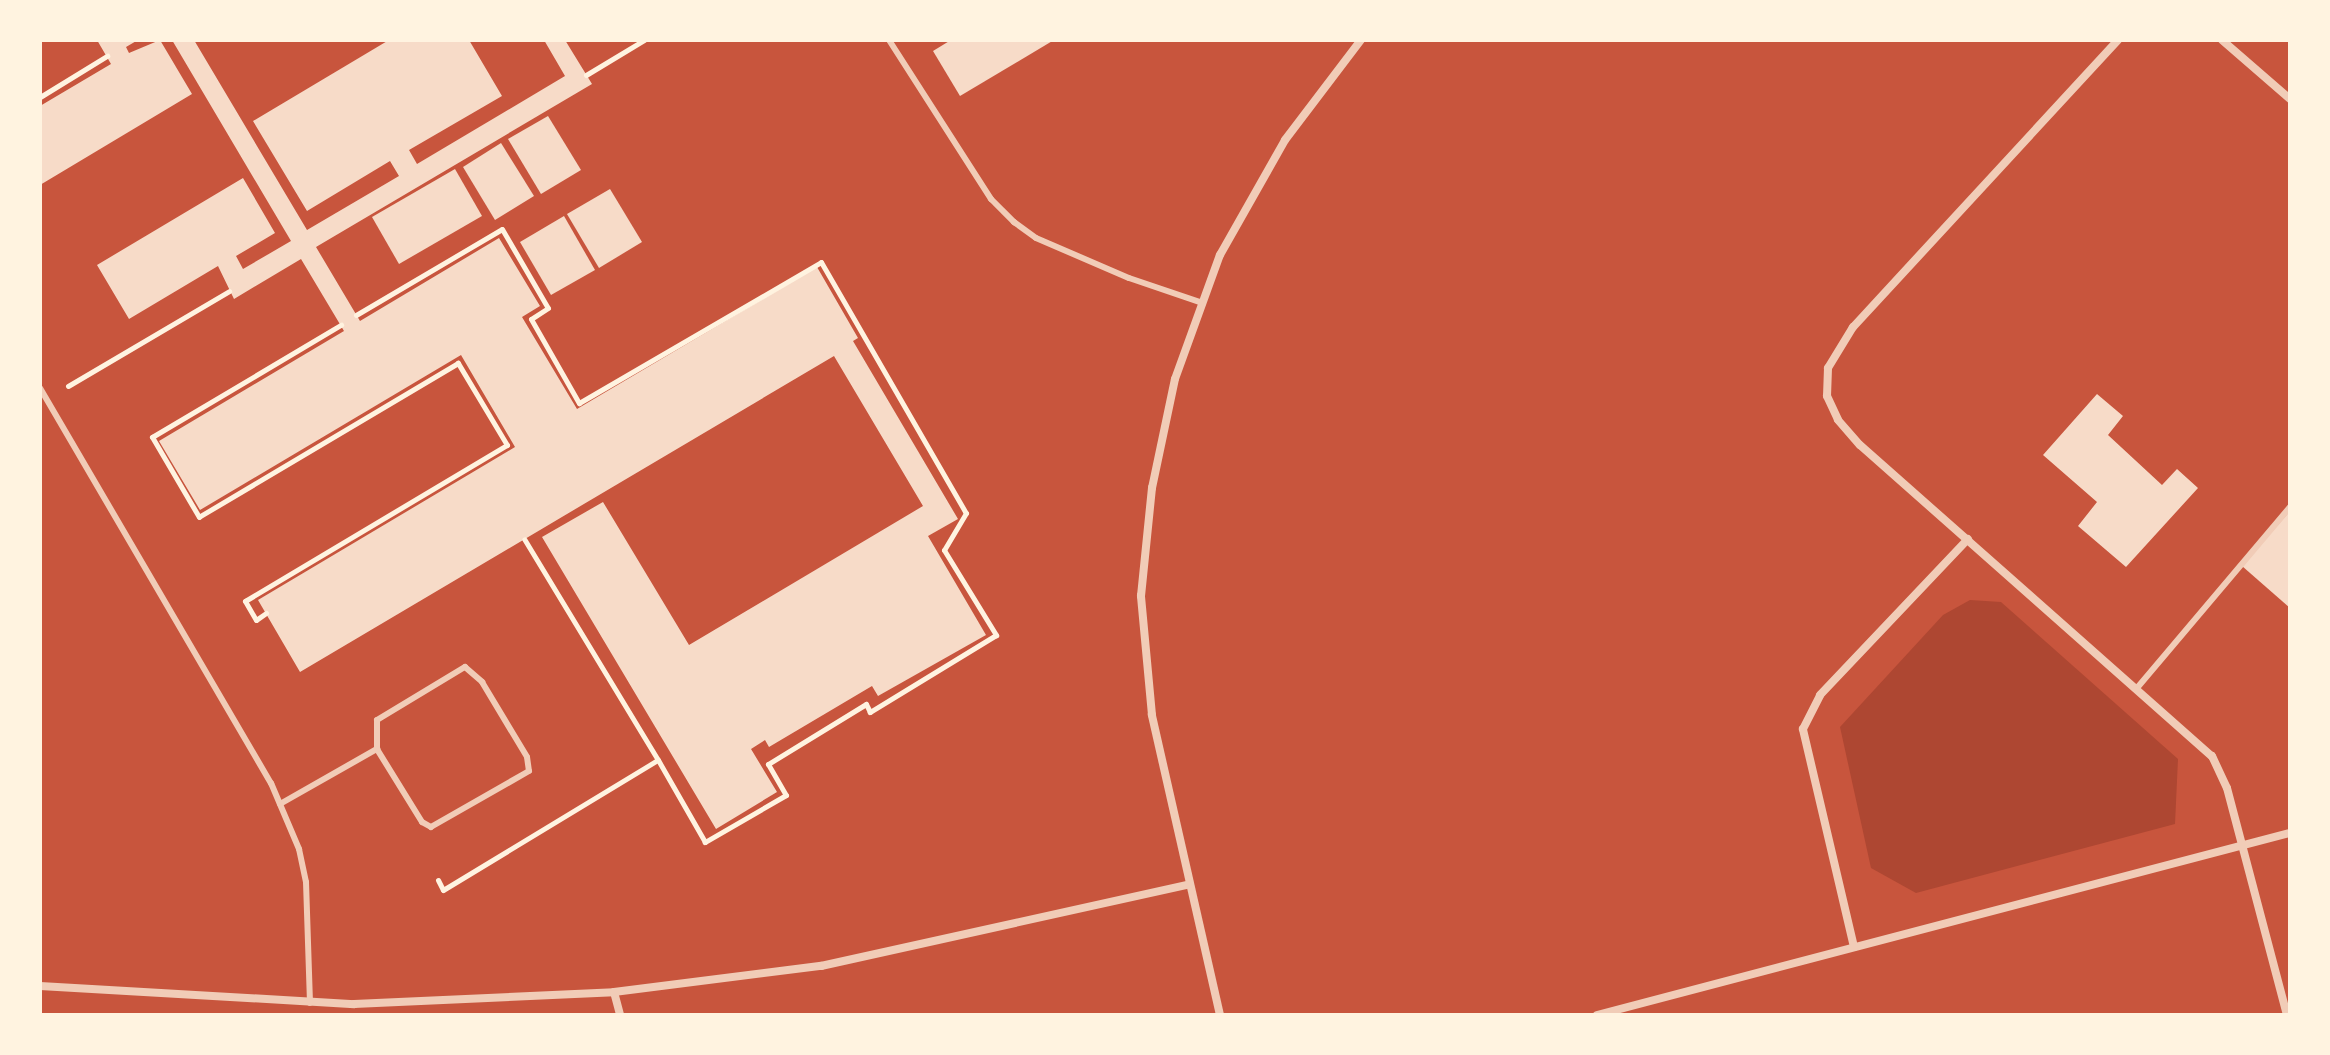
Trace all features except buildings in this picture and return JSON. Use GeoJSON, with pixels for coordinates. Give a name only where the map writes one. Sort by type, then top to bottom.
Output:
{"type":"FeatureCollection","features":[{"type":"Feature","properties":{"kind":"street"},"geometry":{"type":"LineString","coordinates":[[1220,1015],[1187,885],[1152,715],[1141,596],[1152,488],[1175,379],[1200,302],[1220,255],[1285,140],[1361,40]]}},
{"type":"Feature","properties":{"kind":"street"},"geometry":{"type":"LineString","coordinates":[[2118,40],[1853,327],[1828,368],[1827,396],[1838,420],[2212,756],[2227,788],[2287,1015]]}},
{"type":"Feature","properties":{"kind":"street"},"geometry":{"type":"LineString","coordinates":[[2222,40],[2290,99]]}},
{"type":"Feature","properties":{"kind":"street"},"geometry":{"type":"LineString","coordinates":[[1854,947],[1803,729],[1820,695],[1968,539]]}},
{"type":"Feature","properties":{"kind":"street"},"geometry":{"type":"LineString","coordinates":[[1597,1015],[2290,833]]}},
{"type":"Feature","properties":{"kind":"street"},"geometry":{"type":"LineString","coordinates":[[40,986],[310,1003],[614,992],[821,966],[1187,885]]}},
{"type":"Feature","properties":{"kind":"street"},"geometry":{"type":"LineString","coordinates":[[614,992],[620,1015]]}},
{"type":"Feature","properties":{"kind":"lane"},"geometry":{"type":"LineString","coordinates":[[889,40],[991,199],[1014,222],[1036,238],[1116,273],[1200,302]]}},
{"type":"Feature","properties":{"kind":"lane"},"geometry":{"type":"LineString","coordinates":[[40,388],[280,804],[306,882],[310,1003]]}},
{"type":"Feature","properties":{"kind":"lane"},"geometry":{"type":"LineString","coordinates":[[2137,688],[2290,507]]}},
{"type":"Feature","properties":{"kind":"lane"},"geometry":{"type":"LineString","coordinates":[[465,667],[482,682],[527,757],[529,771],[431,827],[422,822],[377,749],[380,717],[465,667]]}},
{"type":"Feature","properties":{"kind":"lane"},"geometry":{"type":"LineString","coordinates":[[280,804],[377,749]]}},
{"type":"Feature","properties":{"kind":"path"},"geometry":{"type":"LineString","coordinates":[[586,75],[644,40]]}},
{"type":"Feature","properties":{"kind":"path"},"geometry":{"type":"LineString","coordinates":[[40,97],[107,56]]}},
{"type":"Feature","properties":{"kind":"path"},"geometry":{"type":"LineString","coordinates":[[356,315],[502,229],[548,308],[531,319],[579,403],[821,262],[966,513],[944,550],[996,635],[870,712],[866,704],[768,764],[786,795],[705,842],[524,539]]}},
{"type":"Feature","properties":{"kind":"path"},"geometry":{"type":"LineString","coordinates":[[47,399],[229,291]]}},
{"type":"Feature","properties":{"kind":"path"},"geometry":{"type":"LineString","coordinates":[[266,613],[256,620],[245,601],[507,445],[458,363],[199,517],[152,437],[341,325]]}},
{"type":"Feature","properties":{"kind":"path"},"geometry":{"type":"LineString","coordinates":[[438,880],[443,890],[658,760]]}},
{"type":"Feature","properties":{"kind":"shaded area"},"geometry":{"type":"Polygon","coordinates":[[[1970,600],[2001,602],[2178,759],[2175,824],[1916,893],[1871,868],[1840,727],[1943,615],[1970,600]]]}}]}
